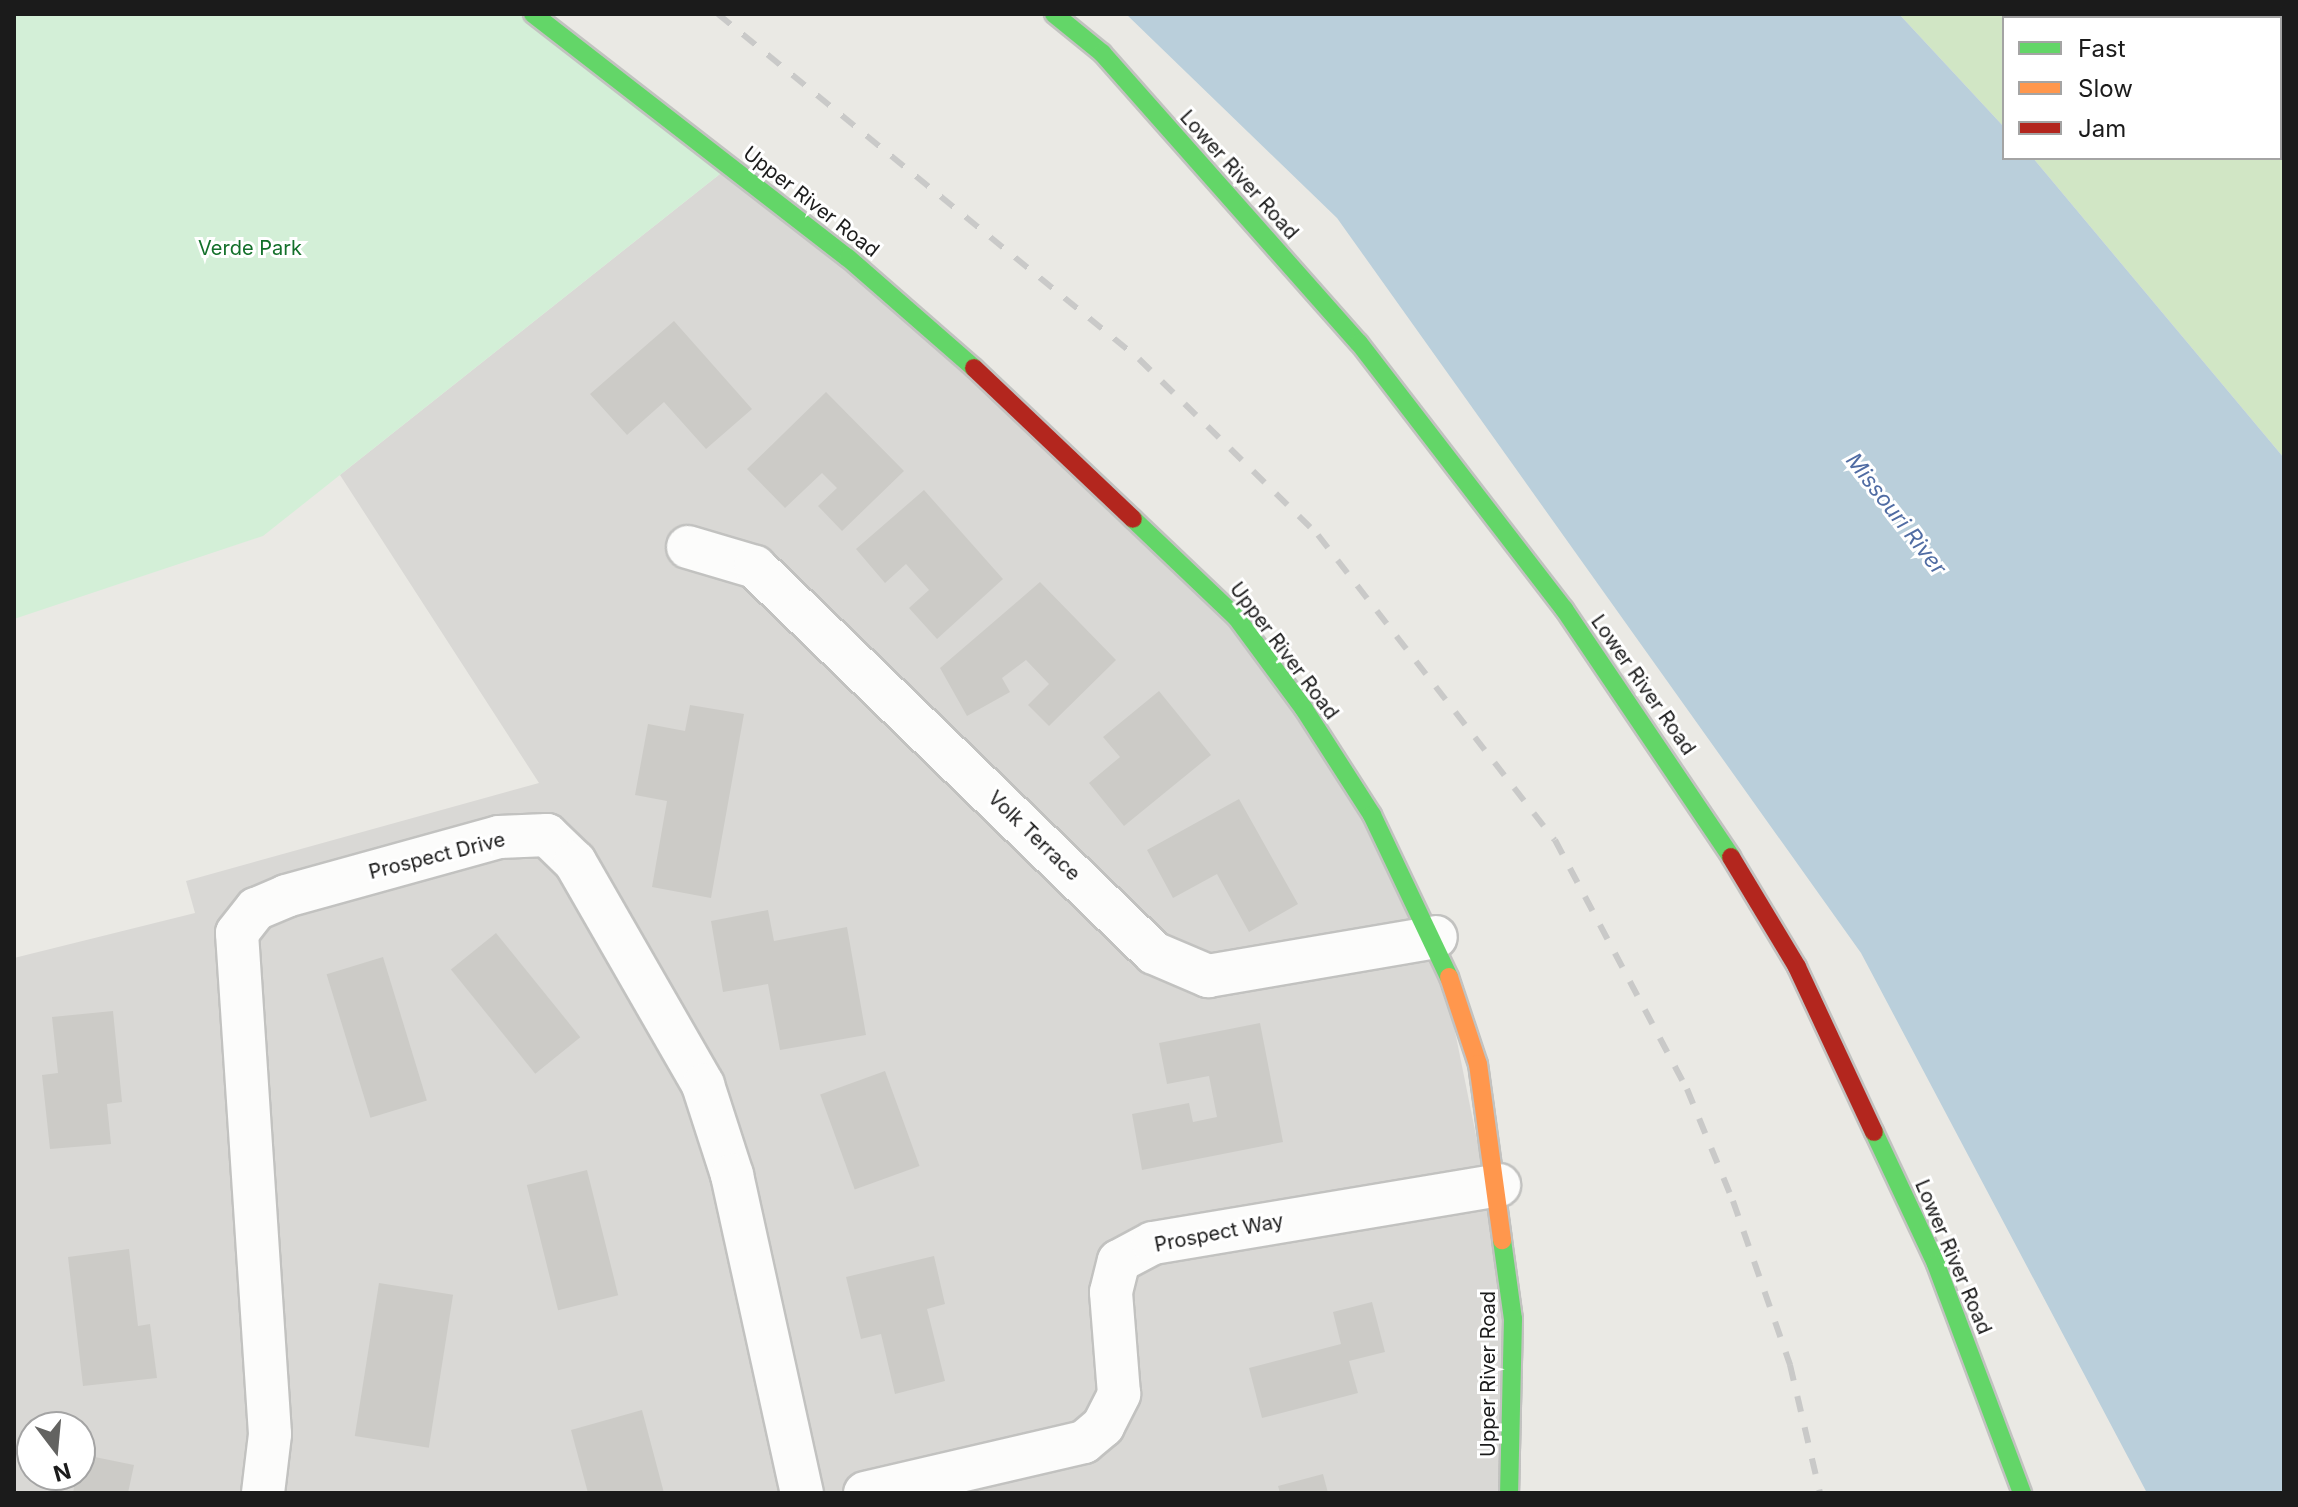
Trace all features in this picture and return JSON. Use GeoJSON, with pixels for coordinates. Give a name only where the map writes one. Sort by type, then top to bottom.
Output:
{"type":"FeatureCollection","features":[{"type":"Feature","properties":{"kind":"street","name":"Upper River Road"},"geometry":{"type":"LineString","coordinates":[[533,14],[848,258],[1160,538],[1236,617],[1304,709],[1372,815],[1436,937],[1478,1064],[1499,1185],[1513,1319],[1509,1493]]}},
{"type":"Feature","properties":{"kind":"street","name":"Lower River Road"},"geometry":{"type":"LineString","coordinates":[[1054,14],[1102,53],[1359,343],[1564,609],[1699,805],[1824,1023],[1936,1264],[2022,1493]]}},
{"type":"Feature","properties":{"kind":"street","name":"Volk Terrace"},"geometry":{"type":"LineString","coordinates":[[688,547],[755,567],[1154,953],[1208,976],[1436,937]]}},
{"type":"Feature","properties":{"kind":"street","name":"Prospect Drive"},"geometry":{"type":"LineString","coordinates":[[263,1493],[270,1434],[237,933],[256,909],[286,896],[499,837],[547,835],[575,862],[703,1085],[732,1175],[802,1493]]}},
{"type":"Feature","properties":{"kind":"street","name":"Prospect Way"},"geometry":{"type":"LineString","coordinates":[[865,1493],[1084,1442],[1103,1426],[1119,1394],[1111,1292],[1119,1261],[1153,1243],[1499,1185]]}},
{"type":"Feature","properties":{"kind":"shaded area"},"geometry":{"type":"Polygon","coordinates":[[[730,166],[1236,617],[1436,937],[1513,1319],[1500,1493],[14,1493],[14,958],[195,913],[186,881],[539,783],[340,475],[730,166]]]}},
{"type":"Feature","properties":{"kind":"green space","name":"Verde Park"},"geometry":{"type":"Polygon","coordinates":[[[14,14],[533,14],[730,166],[263,536],[14,619],[14,14]]]}},
{"type":"Feature","properties":{"kind":"green space"},"geometry":{"type":"Polygon","coordinates":[[[1899,14],[2284,14],[2284,458],[2035,160],[2282,160],[2282,16],[2002,16],[2002,125],[1899,14]]]}},
{"type":"Feature","properties":{"kind":"water","name":"Missouri River"},"geometry":{"type":"Polygon","coordinates":[[[1126,14],[1899,14],[2002,125],[2002,160],[2035,160],[2284,458],[2284,1493],[2147,1493],[1861,953],[1337,218],[1126,14]]]}},
{"type":"Feature","properties":{"kind":"building"},"geometry":{"type":"Polygon","coordinates":[[[674,321],[752,409],[706,449],[664,402],[627,435],[590,394],[674,321]]]}},
{"type":"Feature","properties":{"kind":"building"},"geometry":{"type":"Polygon","coordinates":[[[826,392],[904,471],[842,531],[818,506],[837,488],[822,473],[785,508],[747,469],[826,392]]]}},
{"type":"Feature","properties":{"kind":"building"},"geometry":{"type":"Polygon","coordinates":[[[924,490],[1003,579],[937,639],[909,608],[929,590],[906,564],[885,583],[856,549],[924,490]]]}},
{"type":"Feature","properties":{"kind":"building"},"geometry":{"type":"Polygon","coordinates":[[[1040,582],[1116,660],[1049,726],[1028,705],[1049,684],[1026,660],[1002,678],[1010,692],[967,716],[940,668],[1040,582]]]}},
{"type":"Feature","properties":{"kind":"building"},"geometry":{"type":"Polygon","coordinates":[[[1159,691],[1211,755],[1124,826],[1089,783],[1120,757],[1103,737],[1159,691]]]}},
{"type":"Feature","properties":{"kind":"building"},"geometry":{"type":"Polygon","coordinates":[[[690,705],[744,714],[711,898],[652,887],[667,801],[635,795],[648,724],[685,731],[690,705]]]}},
{"type":"Feature","properties":{"kind":"building"},"geometry":{"type":"Polygon","coordinates":[[[1239,799],[1298,904],[1249,932],[1217,874],[1173,898],[1147,850],[1239,799]]]}},
{"type":"Feature","properties":{"kind":"building"},"geometry":{"type":"Polygon","coordinates":[[[768,910],[774,941],[847,927],[866,1035],[780,1050],[768,984],[723,992],[711,921],[768,910]]]}},
{"type":"Feature","properties":{"kind":"building"},"geometry":{"type":"Polygon","coordinates":[[[496,933],[580,1037],[535,1074],[451,970],[496,933]]]}},
{"type":"Feature","properties":{"kind":"building"},"geometry":{"type":"Polygon","coordinates":[[[383,957],[427,1100],[370,1118],[327,974],[383,957]]]}},
{"type":"Feature","properties":{"kind":"building"},"geometry":{"type":"Polygon","coordinates":[[[113,1011],[122,1102],[107,1104],[111,1144],[50,1149],[42,1075],[58,1073],[52,1017],[113,1011]]]}},
{"type":"Feature","properties":{"kind":"building"},"geometry":{"type":"Polygon","coordinates":[[[1260,1023],[1283,1142],[1142,1170],[1132,1114],[1189,1103],[1193,1122],[1217,1117],[1209,1076],[1167,1084],[1159,1043],[1260,1023]]]}},
{"type":"Feature","properties":{"kind":"building"},"geometry":{"type":"Polygon","coordinates":[[[885,1071],[920,1166],[855,1190],[820,1095],[885,1071]]]}},
{"type":"Feature","properties":{"kind":"building"},"geometry":{"type":"Polygon","coordinates":[[[587,1170],[618,1295],[558,1310],[527,1185],[587,1170]]]}},
{"type":"Feature","properties":{"kind":"building"},"geometry":{"type":"Polygon","coordinates":[[[129,1249],[138,1326],[150,1324],[157,1378],[83,1386],[68,1257],[129,1249]]]}},
{"type":"Feature","properties":{"kind":"building"},"geometry":{"type":"Polygon","coordinates":[[[934,1256],[945,1304],[927,1309],[945,1381],[895,1394],[881,1334],[861,1339],[846,1277],[934,1256]]]}},
{"type":"Feature","properties":{"kind":"building"},"geometry":{"type":"Polygon","coordinates":[[[379,1283],[453,1295],[429,1448],[355,1436],[379,1283]]]}},
{"type":"Feature","properties":{"kind":"building"},"geometry":{"type":"Polygon","coordinates":[[[1372,1302],[1385,1352],[1349,1361],[1358,1393],[1262,1418],[1249,1368],[1341,1344],[1333,1312],[1372,1302]]]}},
{"type":"Feature","properties":{"kind":"building"},"geometry":{"type":"Polygon","coordinates":[[[642,1410],[664,1493],[588,1493],[571,1430],[642,1410]]]}},
{"type":"Feature","properties":{"kind":"building"},"geometry":{"type":"Polygon","coordinates":[[[96,1457],[134,1465],[128,1493],[73,1493],[96,1491],[96,1457]]]}},
{"type":"Feature","properties":{"kind":"building"},"geometry":{"type":"Polygon","coordinates":[[[1323,1474],[1328,1493],[1280,1493],[1278,1486],[1323,1474]]]}},
{"type":"Feature","properties":{"kind":"railway"},"geometry":{"type":"LineString","coordinates":[[718,14],[1139,359],[1318,535],[1555,840],[1687,1089],[1733,1201],[1790,1365],[1820,1493]]}},
{"type":"Feature","properties":{"kind":"traffic: fast"},"geometry":{"type":"LineString","coordinates":[[533,14],[848,258],[974,368]]}},
{"type":"Feature","properties":{"kind":"traffic: fast"},"geometry":{"type":"LineString","coordinates":[[1054,14],[1102,53],[1359,343],[1564,609],[1731,857]]}},
{"type":"Feature","properties":{"kind":"traffic: fast"},"geometry":{"type":"LineString","coordinates":[[1133,519],[1236,617],[1304,709],[1372,815],[1449,977]]}},
{"type":"Feature","properties":{"kind":"traffic: fast"},"geometry":{"type":"LineString","coordinates":[[1874,1132],[1936,1264],[2022,1493]]}},
{"type":"Feature","properties":{"kind":"traffic: fast"},"geometry":{"type":"LineString","coordinates":[[1502,1240],[1513,1319],[1509,1493]]}},
{"type":"Feature","properties":{"kind":"traffic: slow"},"geometry":{"type":"LineString","coordinates":[[1449,977],[1478,1064],[1502,1240]]}},
{"type":"Feature","properties":{"kind":"traffic: jam"},"geometry":{"type":"LineString","coordinates":[[974,368],[1133,519]]}},
{"type":"Feature","properties":{"kind":"traffic: jam"},"geometry":{"type":"LineString","coordinates":[[1731,857],[1797,967],[1874,1132]]}}]}
